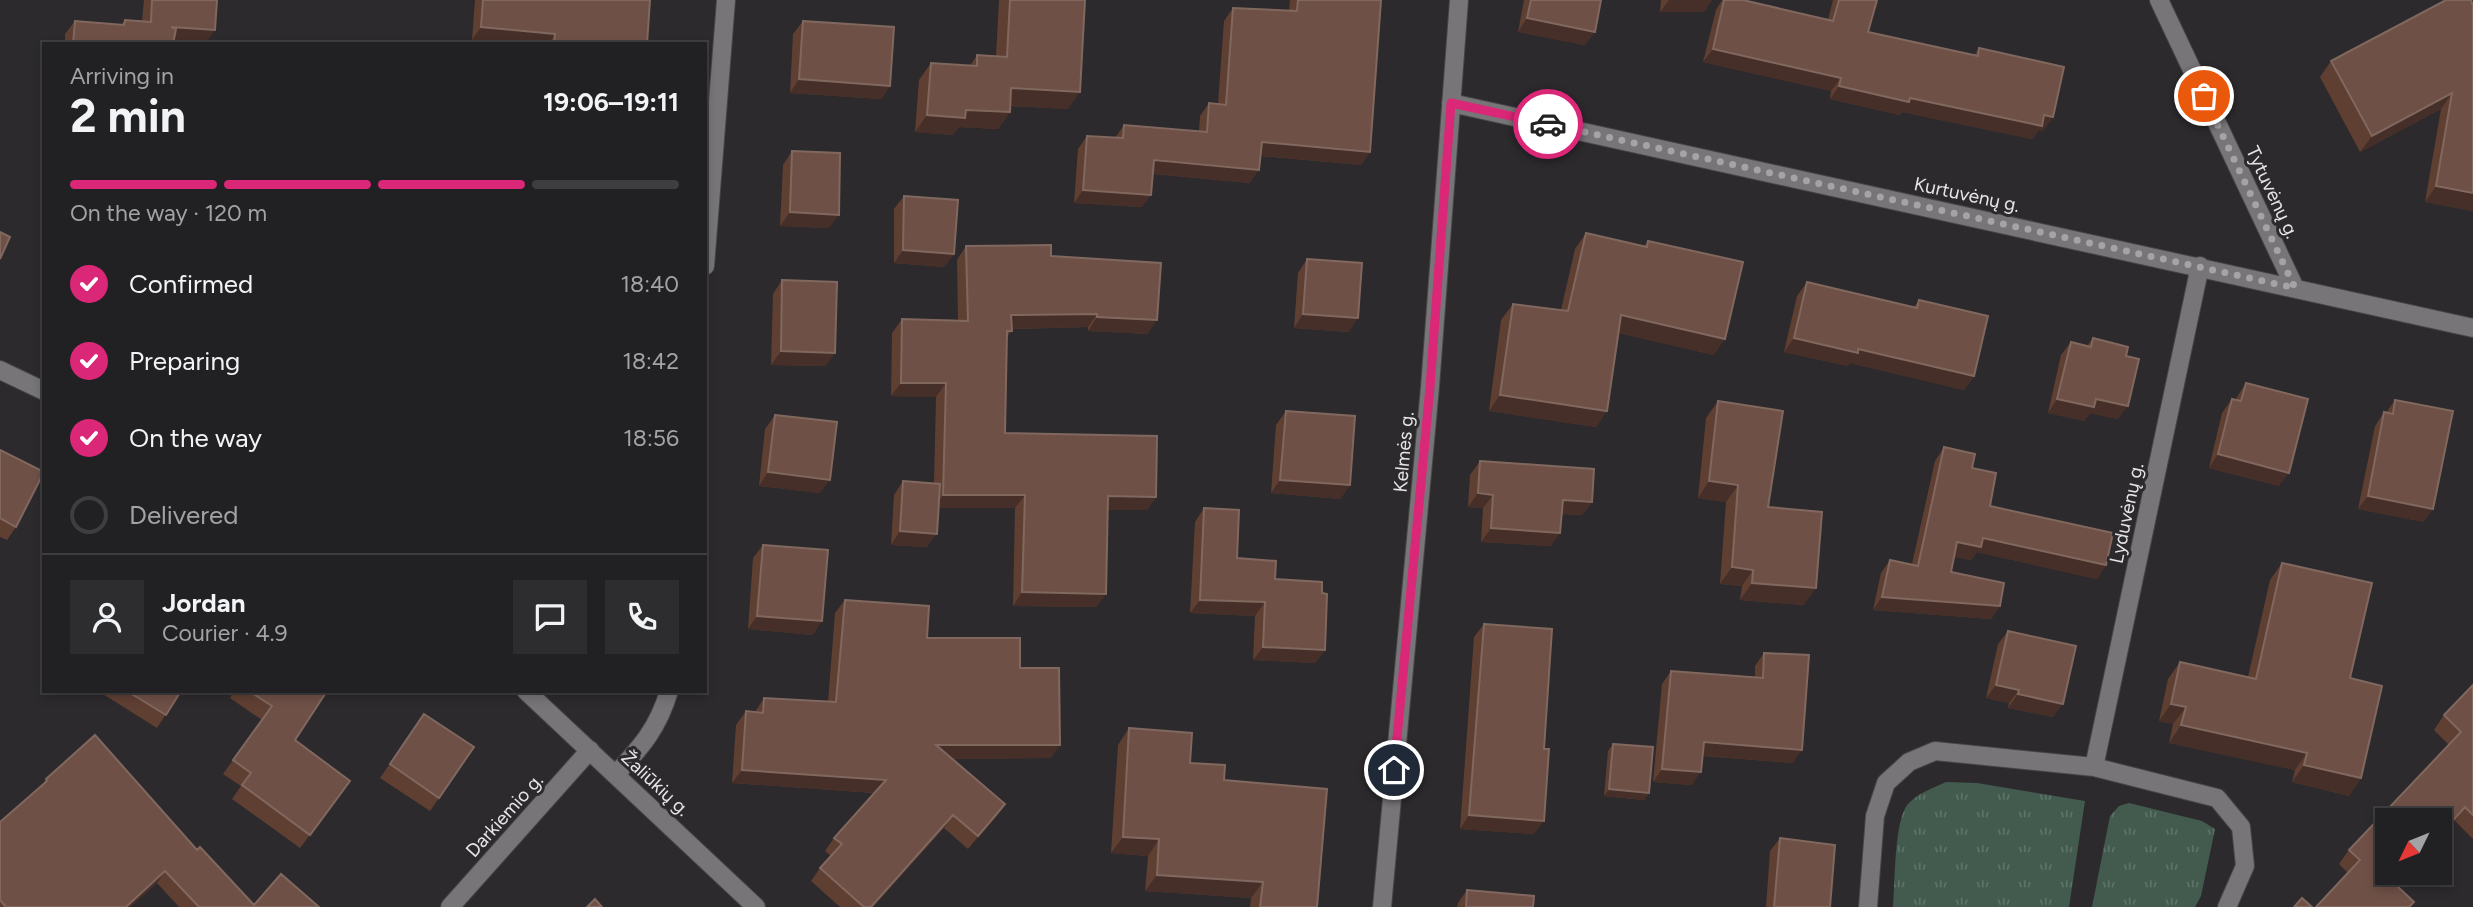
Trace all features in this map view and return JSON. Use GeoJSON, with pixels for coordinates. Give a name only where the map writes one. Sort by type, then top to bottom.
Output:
{"type":"FeatureCollection","features":[{"type":"Feature","properties":{"kind":"street"},"geometry":{"type":"LineString","coordinates":[[707,240],[726,0]]}},
{"type":"Feature","properties":{"kind":"street","name":"Kelmės g."},"geometry":{"type":"LineString","coordinates":[[1382,907],[1430,387],[1459,0]]}},
{"type":"Feature","properties":{"kind":"street","name":"Tytuvėnų g."},"geometry":{"type":"LineString","coordinates":[[2159,0],[2295,288]]}},
{"type":"Feature","properties":{"kind":"street","name":"Kurtuvėnų g."},"geometry":{"type":"LineString","coordinates":[[1451,103],[2473,328]]}},
{"type":"Feature","properties":{"kind":"street","name":"Lyduvėnų g."},"geometry":{"type":"LineString","coordinates":[[2094,767],[2200,266]]}},
{"type":"Feature","properties":{"kind":"street"},"geometry":{"type":"LineString","coordinates":[[0,370],[42,390]]}},
{"type":"Feature","properties":{"kind":"street","name":"Žaliūkių g."},"geometry":{"type":"LineString","coordinates":[[528,693],[756,907]]}},
{"type":"Feature","properties":{"kind":"street"},"geometry":{"type":"LineString","coordinates":[[616,774],[648,740],[662,714],[668,693]]}},
{"type":"Feature","properties":{"kind":"street","name":"Darkiemio g."},"geometry":{"type":"LineString","coordinates":[[450,907],[590,750]]}},
{"type":"Feature","properties":{"kind":"street"},"geometry":{"type":"LineString","coordinates":[[1868,907],[1875,816],[1886,783],[1909,762],[1935,751],[2094,767],[2217,799],[2241,827],[2245,866],[2227,907]]}},
{"type":"Feature","properties":{"kind":"green space"},"geometry":{"type":"Polygon","coordinates":[[[1946,782],[1977,783],[2085,801],[2069,907],[1893,907],[1898,838],[1903,812],[1916,797],[1946,782]]]}},
{"type":"Feature","properties":{"kind":"green space"},"geometry":{"type":"Polygon","coordinates":[[[2129,803],[2202,821],[2215,829],[2201,896],[2195,907],[2092,907],[2110,816],[2119,806],[2129,803]]]}},
{"type":"Feature","properties":{"kind":"building"},"geometry":{"type":"Polygon","coordinates":[[[152,0],[217,0],[215,30],[171,27],[176,29],[173,42],[73,42],[75,21],[124,25],[125,20],[151,22],[152,0]]]}},
{"type":"Feature","properties":{"kind":"building"},"geometry":{"type":"Polygon","coordinates":[[[483,0],[650,0],[647,42],[554,42],[555,34],[481,27],[483,0]]]}},
{"type":"Feature","properties":{"kind":"building"},"geometry":{"type":"Polygon","coordinates":[[[1010,0],[1085,0],[1080,92],[1011,88],[1010,112],[966,110],[965,118],[927,115],[931,63],[977,66],[977,55],[1007,57],[1010,0]]]}},
{"type":"Feature","properties":{"kind":"building"},"geometry":{"type":"Polygon","coordinates":[[[1298,0],[1381,0],[1370,152],[1262,142],[1259,170],[1154,160],[1151,195],[1083,190],[1087,136],[1123,138],[1124,125],[1207,132],[1209,103],[1226,105],[1233,8],[1297,11],[1298,0]]]}},
{"type":"Feature","properties":{"kind":"building"},"geometry":{"type":"Polygon","coordinates":[[[1531,0],[1601,0],[1595,32],[1527,18],[1531,0]]]}},
{"type":"Feature","properties":{"kind":"building"},"geometry":{"type":"Polygon","coordinates":[[[1724,0],[1743,0],[1833,21],[1839,0],[1877,0],[1868,32],[1978,56],[1979,48],[2064,67],[2053,117],[2044,115],[2042,126],[1910,98],[1909,102],[1839,86],[1841,78],[1713,49],[1724,0]]]}},
{"type":"Feature","properties":{"kind":"building"},"geometry":{"type":"Polygon","coordinates":[[[2446,0],[2471,0],[2473,6],[2473,193],[2436,186],[2452,93],[2372,136],[2331,61],[2446,0]]]}},
{"type":"Feature","properties":{"kind":"building"},"geometry":{"type":"Polygon","coordinates":[[[803,21],[894,27],[890,86],[799,79],[803,21]]]}},
{"type":"Feature","properties":{"kind":"building"},"geometry":{"type":"Polygon","coordinates":[[[792,151],[840,153],[839,215],[790,212],[792,151]]]}},
{"type":"Feature","properties":{"kind":"building"},"geometry":{"type":"Polygon","coordinates":[[[904,196],[958,200],[954,254],[903,250],[904,196]]]}},
{"type":"Feature","properties":{"kind":"building"},"geometry":{"type":"Polygon","coordinates":[[[0,232],[10,237],[0,259],[0,232]]]}},
{"type":"Feature","properties":{"kind":"building"},"geometry":{"type":"Polygon","coordinates":[[[1586,233],[1647,247],[1648,241],[1743,262],[1725,339],[1621,315],[1607,411],[1500,395],[1513,304],[1568,311],[1586,233]]]}},
{"type":"Feature","properties":{"kind":"building"},"geometry":{"type":"Polygon","coordinates":[[[1051,245],[1051,256],[1161,263],[1157,320],[1097,317],[1097,314],[1011,315],[1012,331],[1007,331],[1005,433],[1157,436],[1156,497],[1108,496],[1106,594],[1022,592],[1025,495],[943,495],[946,383],[901,383],[902,319],[968,321],[966,246],[1051,245]]]}},
{"type":"Feature","properties":{"kind":"building"},"geometry":{"type":"Polygon","coordinates":[[[1307,259],[1362,263],[1358,318],[1303,314],[1307,259]]]}},
{"type":"Feature","properties":{"kind":"building"},"geometry":{"type":"Polygon","coordinates":[[[782,280],[837,282],[835,353],[781,351],[782,280]]]}},
{"type":"Feature","properties":{"kind":"building"},"geometry":{"type":"Polygon","coordinates":[[[1807,282],[1917,308],[1919,300],[1988,316],[1974,376],[1858,349],[1858,353],[1794,338],[1807,282]]]}},
{"type":"Feature","properties":{"kind":"building"},"geometry":{"type":"Polygon","coordinates":[[[2093,338],[2128,347],[2126,356],[2139,359],[2128,406],[2096,399],[2094,407],[2057,399],[2071,342],[2091,347],[2093,338]]]}},
{"type":"Feature","properties":{"kind":"building"},"geometry":{"type":"Polygon","coordinates":[[[2246,383],[2308,399],[2289,473],[2218,454],[2232,399],[2241,401],[2246,383]]]}},
{"type":"Feature","properties":{"kind":"building"},"geometry":{"type":"Polygon","coordinates":[[[2395,400],[2453,411],[2433,509],[2368,496],[2384,412],[2393,414],[2395,400]]]}},
{"type":"Feature","properties":{"kind":"building"},"geometry":{"type":"Polygon","coordinates":[[[1718,401],[1783,411],[1768,507],[1822,512],[1816,588],[1752,583],[1753,570],[1732,567],[1738,485],[1709,481],[1718,401]]]}},
{"type":"Feature","properties":{"kind":"building"},"geometry":{"type":"Polygon","coordinates":[[[1286,411],[1355,416],[1350,485],[1280,480],[1286,411]]]}},
{"type":"Feature","properties":{"kind":"building"},"geometry":{"type":"Polygon","coordinates":[[[775,415],[837,422],[830,480],[768,472],[775,415]]]}},
{"type":"Feature","properties":{"kind":"building"},"geometry":{"type":"Polygon","coordinates":[[[1944,447],[1975,454],[1972,468],[1996,473],[1990,506],[2113,533],[2106,565],[1983,538],[1981,547],[1957,542],[1951,572],[2004,583],[2000,606],[1882,597],[1890,560],[1918,566],[1944,447]]]}},
{"type":"Feature","properties":{"kind":"building"},"geometry":{"type":"Polygon","coordinates":[[[0,450],[42,471],[42,476],[16,527],[0,518],[0,450]]]}},
{"type":"Feature","properties":{"kind":"building"},"geometry":{"type":"Polygon","coordinates":[[[1480,461],[1594,469],[1592,502],[1563,500],[1560,533],[1491,528],[1493,495],[1478,493],[1480,461]]]}},
{"type":"Feature","properties":{"kind":"building"},"geometry":{"type":"Polygon","coordinates":[[[903,481],[940,484],[937,534],[900,531],[903,481]]]}},
{"type":"Feature","properties":{"kind":"building"},"geometry":{"type":"Polygon","coordinates":[[[1204,508],[1239,510],[1237,558],[1276,561],[1275,579],[1322,582],[1322,593],[1327,594],[1325,650],[1263,647],[1265,602],[1200,600],[1204,508]]]}},
{"type":"Feature","properties":{"kind":"building"},"geometry":{"type":"Polygon","coordinates":[[[763,545],[828,550],[822,621],[757,616],[763,545]]]}},
{"type":"Feature","properties":{"kind":"building"},"geometry":{"type":"Polygon","coordinates":[[[2282,563],[2372,583],[2350,678],[2382,686],[2361,778],[2304,765],[2307,753],[2181,725],[2186,707],[2171,704],[2180,662],[2256,679],[2282,563]]]}},
{"type":"Feature","properties":{"kind":"building"},"geometry":{"type":"Polygon","coordinates":[[[845,600],[929,606],[927,638],[1020,638],[1020,668],[1059,668],[1060,745],[936,745],[1005,804],[978,836],[953,815],[871,907],[864,907],[820,868],[842,844],[834,838],[886,780],[742,770],[746,711],[763,713],[764,698],[836,702],[845,600]]]}},
{"type":"Feature","properties":{"kind":"building"},"geometry":{"type":"Polygon","coordinates":[[[1484,624],[1552,629],[1544,749],[1549,749],[1544,821],[1469,815],[1484,624]]]}},
{"type":"Feature","properties":{"kind":"building"},"geometry":{"type":"Polygon","coordinates":[[[2008,631],[2076,646],[2063,704],[2018,694],[2019,690],[1996,685],[2008,631]]]}},
{"type":"Feature","properties":{"kind":"building"},"geometry":{"type":"Polygon","coordinates":[[[1764,653],[1809,655],[1802,750],[1704,742],[1701,772],[1662,769],[1671,671],[1763,678],[1764,653]]]}},
{"type":"Feature","properties":{"kind":"building"},"geometry":{"type":"Polygon","coordinates":[[[2473,685],[2473,815],[2465,807],[2452,822],[2452,808],[2389,808],[2461,732],[2444,715],[2473,685]]]}},
{"type":"Feature","properties":{"kind":"building"},"geometry":{"type":"Polygon","coordinates":[[[130,693],[180,693],[166,715],[130,693]]]}},
{"type":"Feature","properties":{"kind":"building"},"geometry":{"type":"Polygon","coordinates":[[[252,693],[326,693],[295,740],[350,781],[310,835],[242,785],[251,773],[233,760],[272,706],[252,693]]]}},
{"type":"Feature","properties":{"kind":"building"},"geometry":{"type":"Polygon","coordinates":[[[424,714],[474,747],[439,798],[390,764],[424,714]]]}},
{"type":"Feature","properties":{"kind":"building"},"geometry":{"type":"Polygon","coordinates":[[[1129,728],[1192,733],[1190,763],[1225,765],[1224,780],[1327,789],[1317,907],[1260,907],[1263,882],[1157,875],[1159,839],[1123,837],[1129,728]]]}},
{"type":"Feature","properties":{"kind":"building"},"geometry":{"type":"Polygon","coordinates":[[[95,735],[197,850],[200,847],[254,905],[281,874],[319,907],[199,907],[165,871],[126,907],[6,907],[0,900],[0,822],[95,735]]]}},
{"type":"Feature","properties":{"kind":"building"},"geometry":{"type":"Polygon","coordinates":[[[1613,744],[1653,747],[1649,793],[1609,789],[1613,744]]]}},
{"type":"Feature","properties":{"kind":"building"},"geometry":{"type":"Polygon","coordinates":[[[2375,823],[2375,886],[2397,886],[2414,902],[2409,907],[2316,907],[2360,860],[2349,850],[2375,823]]]}},
{"type":"Feature","properties":{"kind":"building"},"geometry":{"type":"Polygon","coordinates":[[[1780,838],[1835,845],[1830,907],[1774,907],[1780,838]]]}},
{"type":"Feature","properties":{"kind":"building"},"geometry":{"type":"Polygon","coordinates":[[[1467,890],[1534,896],[1533,907],[1466,907],[1467,890]]]}},
{"type":"Feature","properties":{"kind":"building"},"geometry":{"type":"Polygon","coordinates":[[[2302,898],[2312,907],[2294,907],[2302,898]]]}},
{"type":"Feature","properties":{"kind":"building"},"geometry":{"type":"Polygon","coordinates":[[[595,899],[602,907],[587,907],[595,899]]]}},
{"type":"Feature","properties":{"kind":"way so far"},"geometry":{"type":"LineString","coordinates":[[1548,124],[2295,288],[2204,96]]}},
{"type":"Feature","properties":{"kind":"route"},"geometry":{"type":"LineString","coordinates":[[1394,770],[1430,387],[1451,103],[1548,124]]}}]}
